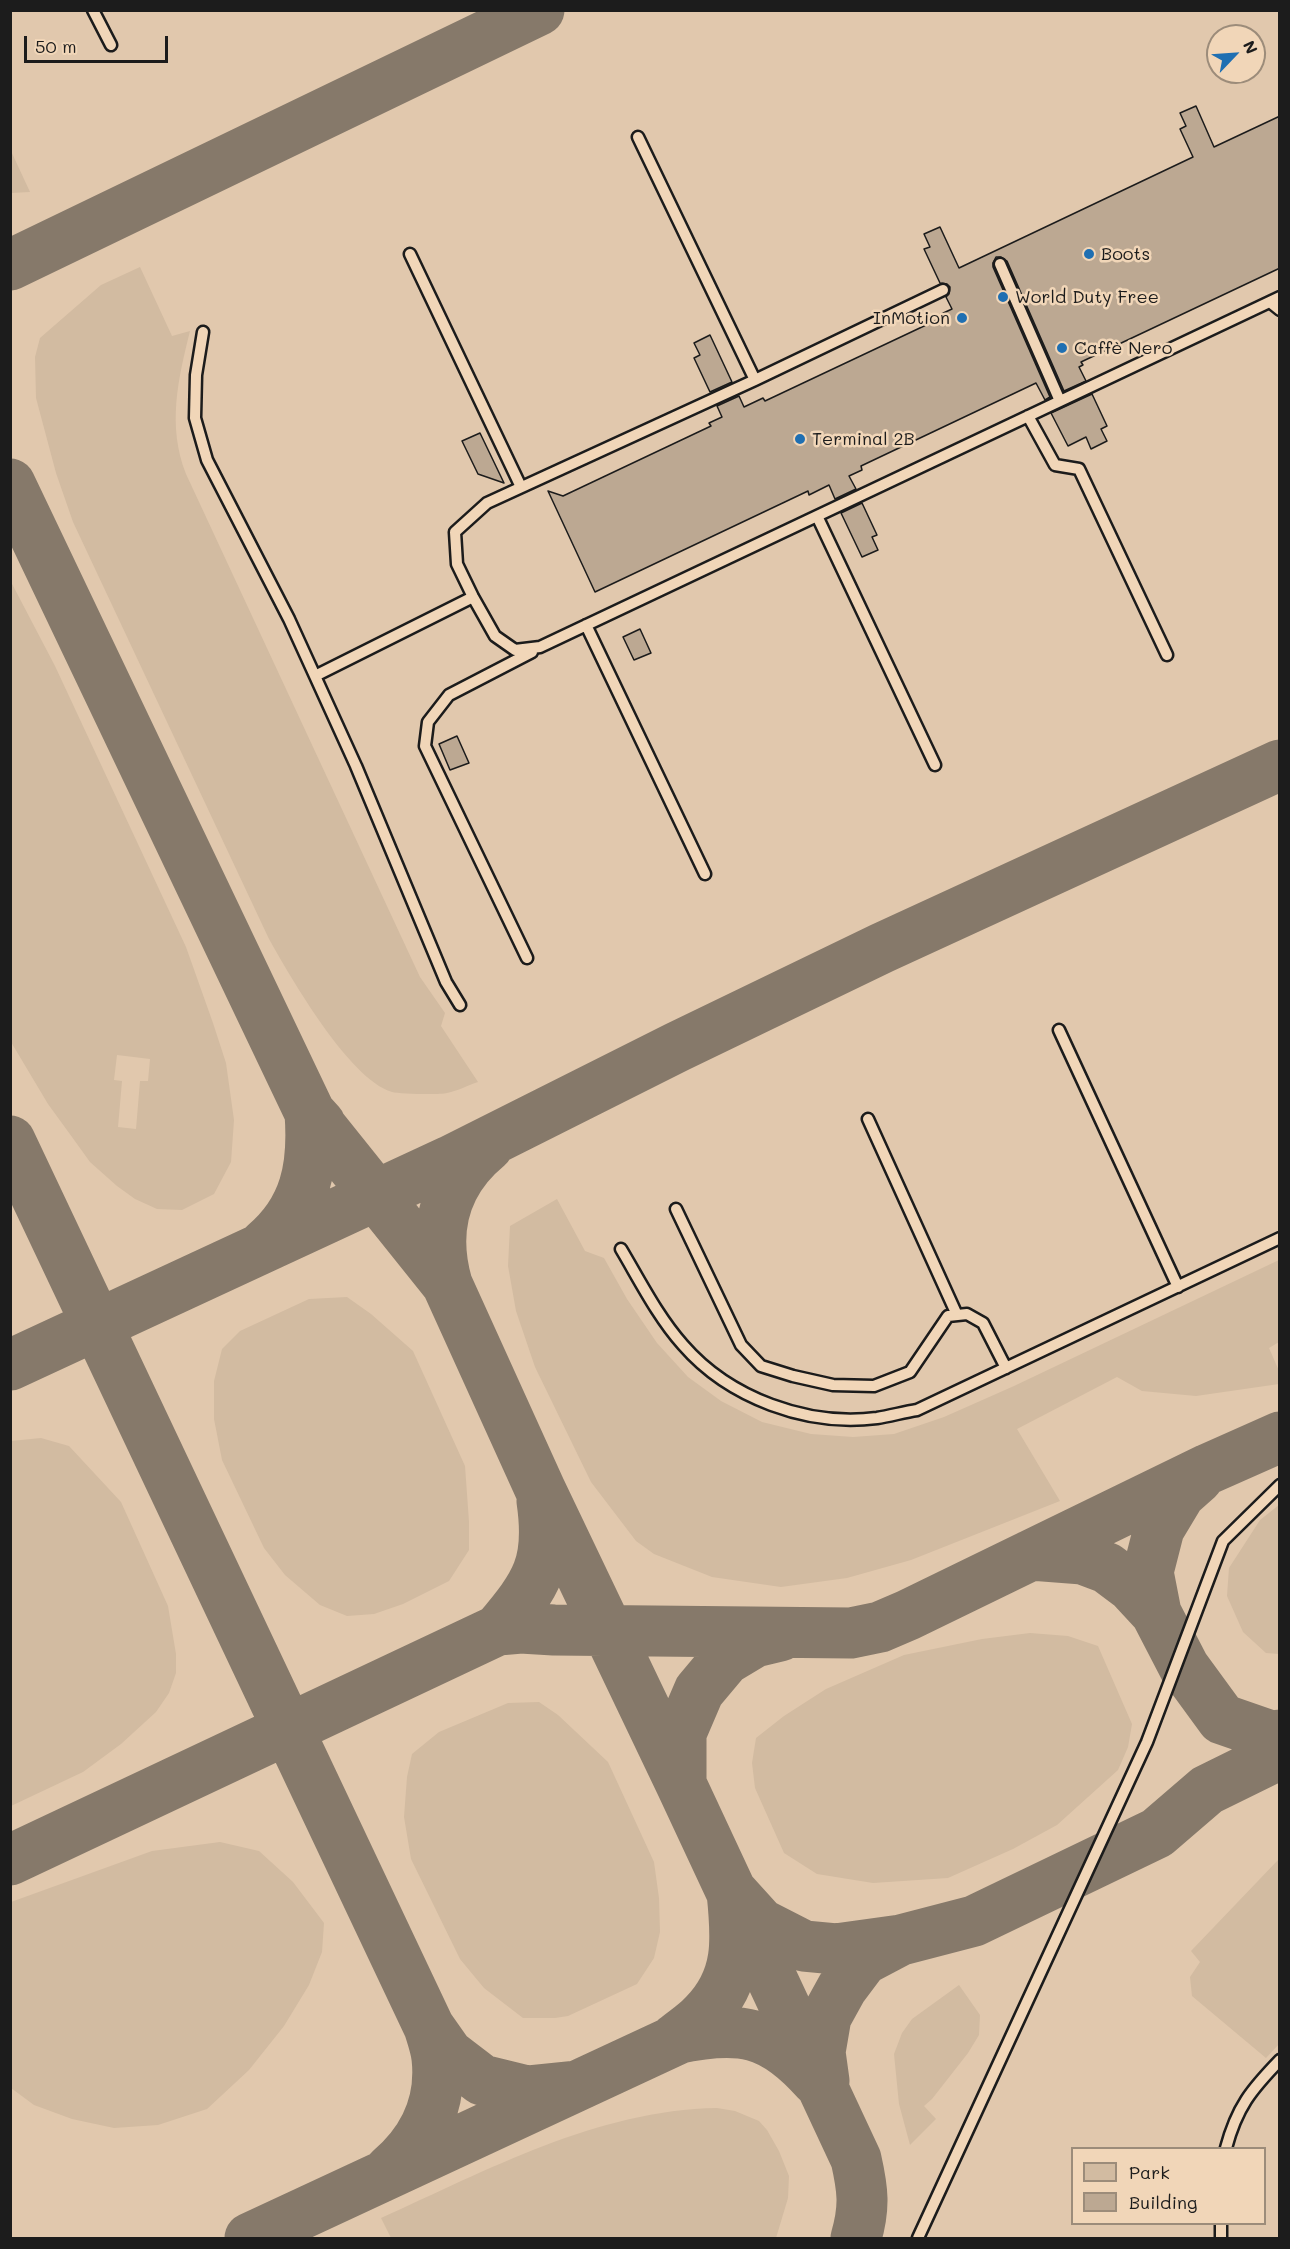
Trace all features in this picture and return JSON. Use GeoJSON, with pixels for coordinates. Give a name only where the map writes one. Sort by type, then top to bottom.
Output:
{"type":"FeatureCollection","features":[{"type":"Feature","properties":{"kind":"lane"},"geometry":{"type":"LineString","coordinates":[[93,10],[111,45]]}},
{"type":"Feature","properties":{"kind":"lane"},"geometry":{"type":"LineString","coordinates":[[638,137],[755,380]]}},
{"type":"Feature","properties":{"kind":"lane"},"geometry":{"type":"LineString","coordinates":[[410,254],[521,488]]}},
{"type":"Feature","properties":{"kind":"lane"},"geometry":{"type":"LineString","coordinates":[[1000,264],[1060,401]]}},
{"type":"Feature","properties":{"kind":"lane"},"geometry":{"type":"LineString","coordinates":[[540,647],[515,650],[495,636],[457,564],[455,532],[487,503],[755,380],[943,290]]}},
{"type":"Feature","properties":{"kind":"lane"},"geometry":{"type":"LineString","coordinates":[[527,958],[425,746],[428,722],[449,695],[540,647],[1275,299],[1280,310]]}},
{"type":"Feature","properties":{"kind":"lane"},"geometry":{"type":"LineString","coordinates":[[203,332],[196,375],[195,418],[207,460],[279,599],[315,676],[356,766],[446,982],[460,1005]]}},
{"type":"Feature","properties":{"kind":"lane"},"geometry":{"type":"LineString","coordinates":[[1029,416],[1055,465],[1079,469],[1167,655]]}},
{"type":"Feature","properties":{"kind":"lane"},"geometry":{"type":"LineString","coordinates":[[817,516],[935,765]]}},
{"type":"Feature","properties":{"kind":"lane"},"geometry":{"type":"LineString","coordinates":[[315,676],[473,597]]}},
{"type":"Feature","properties":{"kind":"lane"},"geometry":{"type":"LineString","coordinates":[[586,626],[705,874]]}},
{"type":"Feature","properties":{"kind":"lane"},"geometry":{"type":"LineString","coordinates":[[1059,1030],[1178,1287]]}},
{"type":"Feature","properties":{"kind":"lane"},"geometry":{"type":"LineString","coordinates":[[868,1119],[957,1315]]}},
{"type":"Feature","properties":{"kind":"lane"},"geometry":{"type":"LineString","coordinates":[[676,1209],[741,1345],[761,1366],[833,1385],[874,1386],[910,1372],[948,1316],[967,1314],[982,1323],[1006,1368]]}},
{"type":"Feature","properties":{"kind":"lane"},"geometry":{"type":"LineString","coordinates":[[621,1249],[663,1318],[682,1344],[703,1366],[725,1383],[780,1408],[811,1416],[876,1418],[917,1410],[1280,1238]]}},
{"type":"Feature","properties":{"kind":"lane"},"geometry":{"type":"LineString","coordinates":[[918,2238],[1147,1742],[1223,1541],[1280,1485]]}},
{"type":"Feature","properties":{"kind":"lane"},"geometry":{"type":"LineString","coordinates":[[1226,2147],[1232,2128],[1247,2096],[1280,2060]]}},
{"type":"Feature","properties":{"kind":"shaded area"},"geometry":{"type":"Polygon","coordinates":[[[11,11],[1279,11],[1279,2238],[11,2238],[11,11]]]}},
{"type":"Feature","properties":{"kind":"green space"},"geometry":{"type":"Polygon","coordinates":[[[11,151],[30,192],[11,193],[11,151]]]}},
{"type":"Feature","properties":{"kind":"green space"},"geometry":{"type":"Polygon","coordinates":[[[140,267],[172,336],[190,331],[176,402],[177,438],[186,474],[420,977],[445,1013],[441,1026],[478,1082],[443,1094],[392,1092],[375,1083],[358,1068],[323,1025],[291,978],[269,939],[73,522],[56,473],[36,398],[35,357],[40,338],[101,285],[140,267]]]}},
{"type":"Feature","properties":{"kind":"green space"},"geometry":{"type":"Polygon","coordinates":[[[10,580],[55,666],[186,947],[213,1023],[226,1063],[234,1120],[231,1162],[214,1194],[182,1210],[157,1209],[135,1199],[117,1186],[90,1162],[48,1104],[11,1042],[10,580]],[[117,1055],[114,1080],[122,1081],[118,1127],[136,1129],[140,1081],[148,1081],[150,1059],[117,1055]]]}},
{"type":"Feature","properties":{"kind":"green space"},"geometry":{"type":"Polygon","coordinates":[[[557,1199],[585,1251],[604,1258],[627,1299],[657,1343],[688,1377],[721,1401],[762,1422],[811,1434],[853,1437],[894,1434],[944,1417],[1014,1386],[1279,1260],[1279,1342],[1269,1348],[1279,1371],[1279,1384],[1196,1396],[1142,1391],[1117,1377],[1017,1429],[1060,1501],[911,1560],[847,1578],[781,1587],[712,1577],[654,1554],[636,1541],[591,1482],[535,1367],[516,1311],[508,1266],[510,1226],[557,1199]]]}},
{"type":"Feature","properties":{"kind":"green space"},"geometry":{"type":"Polygon","coordinates":[[[347,1297],[371,1314],[413,1351],[465,1466],[469,1550],[449,1581],[403,1604],[374,1614],[347,1616],[320,1605],[285,1575],[264,1548],[222,1460],[214,1419],[214,1381],[222,1349],[240,1331],[309,1299],[347,1297]]]}},
{"type":"Feature","properties":{"kind":"green space"},"geometry":{"type":"Polygon","coordinates":[[[41,1438],[69,1446],[121,1502],[168,1606],[176,1654],[176,1673],[169,1693],[156,1712],[121,1744],[83,1772],[11,1806],[11,1441],[41,1438]]]}},
{"type":"Feature","properties":{"kind":"green space"},"geometry":{"type":"Polygon","coordinates":[[[1279,1505],[1279,1654],[1266,1653],[1243,1632],[1227,1596],[1229,1568],[1260,1520],[1279,1505]]]}},
{"type":"Feature","properties":{"kind":"green space"},"geometry":{"type":"Polygon","coordinates":[[[1030,1633],[1068,1636],[1098,1646],[1132,1724],[1128,1747],[1118,1770],[1057,1825],[1013,1849],[948,1878],[873,1883],[817,1874],[784,1853],[755,1788],[752,1763],[756,1738],[784,1716],[826,1689],[904,1655],[982,1639],[1030,1633]]]}},
{"type":"Feature","properties":{"kind":"green space"},"geometry":{"type":"Polygon","coordinates":[[[539,1702],[558,1715],[608,1762],[654,1862],[659,1898],[660,1932],[654,1958],[637,1984],[568,2016],[523,2018],[484,1988],[460,1959],[411,1859],[404,1817],[407,1777],[412,1754],[439,1732],[508,1703],[539,1702]]]}},
{"type":"Feature","properties":{"kind":"green space"},"geometry":{"type":"Polygon","coordinates":[[[220,1842],[259,1851],[293,1882],[324,1923],[322,1952],[309,1985],[284,2026],[249,2070],[207,2109],[158,2125],[114,2128],[72,2119],[34,2105],[11,2088],[11,1902],[152,1851],[220,1842]]]}},
{"type":"Feature","properties":{"kind":"green space"},"geometry":{"type":"Polygon","coordinates":[[[1279,1859],[1279,2044],[1266,2058],[1192,1996],[1190,1977],[1200,1962],[1191,1951],[1279,1859]]]}},
{"type":"Feature","properties":{"kind":"green space"},"geometry":{"type":"Polygon","coordinates":[[[959,1985],[980,2015],[979,2035],[968,2053],[924,2106],[936,2119],[910,2145],[899,2104],[894,2054],[902,2033],[912,2019],[959,1985]]]}},
{"type":"Feature","properties":{"kind":"green space"},"geometry":{"type":"Polygon","coordinates":[[[717,2108],[735,2111],[759,2121],[779,2151],[789,2176],[788,2198],[776,2238],[391,2238],[381,2218],[503,2163],[586,2131],[629,2119],[672,2111],[717,2108]]]}},
{"type":"Feature","properties":{"kind":"building","name":"Terminal 2B"},"geometry":{"type":"Polygon","coordinates":[[[1196,106],[1214,147],[1280,116],[1280,268],[1081,362],[1083,365],[1079,367],[1086,381],[1064,391],[1007,261],[996,257],[993,267],[1050,397],[1045,400],[1036,383],[861,466],[862,470],[849,476],[856,489],[835,499],[829,485],[809,495],[808,491],[595,592],[548,491],[563,496],[711,426],[709,423],[722,417],[717,406],[739,396],[744,407],[763,398],[765,401],[941,318],[939,315],[952,309],[946,297],[950,287],[940,283],[924,249],[930,247],[924,234],[940,227],[959,268],[1193,157],[1180,129],[1186,126],[1180,113],[1196,106]]]}},
{"type":"Feature","properties":{"kind":"building"},"geometry":{"type":"Polygon","coordinates":[[[710,335],[732,382],[710,392],[694,358],[700,355],[694,343],[710,335]]]}},
{"type":"Feature","properties":{"kind":"building"},"geometry":{"type":"Polygon","coordinates":[[[1092,394],[1107,426],[1101,429],[1107,441],[1091,449],[1086,437],[1068,446],[1051,413],[1092,394]]]}},
{"type":"Feature","properties":{"kind":"building"},"geometry":{"type":"Polygon","coordinates":[[[480,433],[504,483],[478,474],[462,441],[480,433]]]}},
{"type":"Feature","properties":{"kind":"building"},"geometry":{"type":"Polygon","coordinates":[[[862,503],[877,535],[872,537],[878,550],[862,557],[841,513],[862,503]]]}},
{"type":"Feature","properties":{"kind":"building"},"geometry":{"type":"Polygon","coordinates":[[[640,629],[651,653],[634,660],[623,637],[640,629]]]}},
{"type":"Feature","properties":{"kind":"building"},"geometry":{"type":"Polygon","coordinates":[[[457,736],[469,763],[450,770],[439,744],[457,736]]]}},
{"type":"Feature","properties":{"kind":"taxiway"},"geometry":{"type":"LineString","coordinates":[[10,265],[539,10]]}},
{"type":"Feature","properties":{"kind":"taxiway"},"geometry":{"type":"LineString","coordinates":[[10,484],[310,1113],[447,1284],[540,1489],[856,2159],[862,2198],[861,2217],[856,2238]]}},
{"type":"Feature","properties":{"kind":"taxiway"},"geometry":{"type":"LineString","coordinates":[[10,1365],[450,1161],[677,1047],[882,948],[1280,765]]}},
{"type":"Feature","properties":{"kind":"taxiway"},"geometry":{"type":"LineString","coordinates":[[264,1245],[289,1217],[304,1186],[310,1151],[310,1113],[320,1124]]}},
{"type":"Feature","properties":{"kind":"taxiway"},"geometry":{"type":"LineString","coordinates":[[10,1141],[429,2027],[448,2054],[482,2080],[527,2091],[576,2086]]}},
{"type":"Feature","properties":{"kind":"taxiway"},"geometry":{"type":"LineString","coordinates":[[443,1279],[447,1284],[441,1245],[445,1209],[461,1175],[488,1146]]}},
{"type":"Feature","properties":{"kind":"taxiway"},"geometry":{"type":"LineString","coordinates":[[10,1860],[498,1630],[521,1628],[851,1633],[880,1627],[1208,1469],[1280,1437]]}},
{"type":"Feature","properties":{"kind":"taxiway"},"geometry":{"type":"LineString","coordinates":[[1156,1613],[1148,1572],[1159,1529],[1180,1494],[1198,1478]]}},
{"type":"Feature","properties":{"kind":"taxiway"},"geometry":{"type":"LineString","coordinates":[[498,1630],[523,1599],[538,1572],[544,1541],[542,1501]]}},
{"type":"Feature","properties":{"kind":"taxiway"},"geometry":{"type":"LineString","coordinates":[[1031,1555],[1083,1559],[1107,1568],[1131,1586],[1156,1613],[1184,1667],[1222,1719],[1271,1736],[1280,1735]]}},
{"type":"Feature","properties":{"kind":"taxiway"},"geometry":{"type":"LineString","coordinates":[[681,1783],[681,1733],[699,1691],[725,1660],[755,1642],[780,1636]]}},
{"type":"Feature","properties":{"kind":"taxiway"},"geometry":{"type":"LineString","coordinates":[[675,2039],[698,2021],[716,2001],[730,1973],[735,1942],[732,1892],[761,1924],[804,1946],[836,1949],[901,1940],[974,1921],[1157,1833],[1207,1790],[1280,1754]]}},
{"type":"Feature","properties":{"kind":"taxiway"},"geometry":{"type":"LineString","coordinates":[[824,2081],[820,2052],[826,2017],[842,1988],[863,1960],[899,1941]]}},
{"type":"Feature","properties":{"kind":"taxiway"},"geometry":{"type":"LineString","coordinates":[[250,2238],[706,2026]]}},
{"type":"Feature","properties":{"kind":"taxiway"},"geometry":{"type":"LineString","coordinates":[[390,2170],[402,2159],[421,2134],[433,2106],[438,2075],[435,2046],[429,2027]]}},
{"type":"Feature","properties":{"kind":"taxiway"},"geometry":{"type":"LineString","coordinates":[[675,2039],[718,2032],[754,2036],[785,2051],[817,2081]]}},
{"type":"Feature","properties":{"kind":"place","name":"Boots"},"geometry":{"type":"Point","coordinates":[1089,254]}},
{"type":"Feature","properties":{"kind":"place","name":"World Duty Free"},"geometry":{"type":"Point","coordinates":[1003,297]}},
{"type":"Feature","properties":{"kind":"place","name":"InMotion"},"geometry":{"type":"Point","coordinates":[962,318]}},
{"type":"Feature","properties":{"kind":"place","name":"Caffè Nero"},"geometry":{"type":"Point","coordinates":[1062,348]}},
{"type":"Feature","properties":{"kind":"place","name":"Terminal 2B"},"geometry":{"type":"Point","coordinates":[800,439]}}]}
